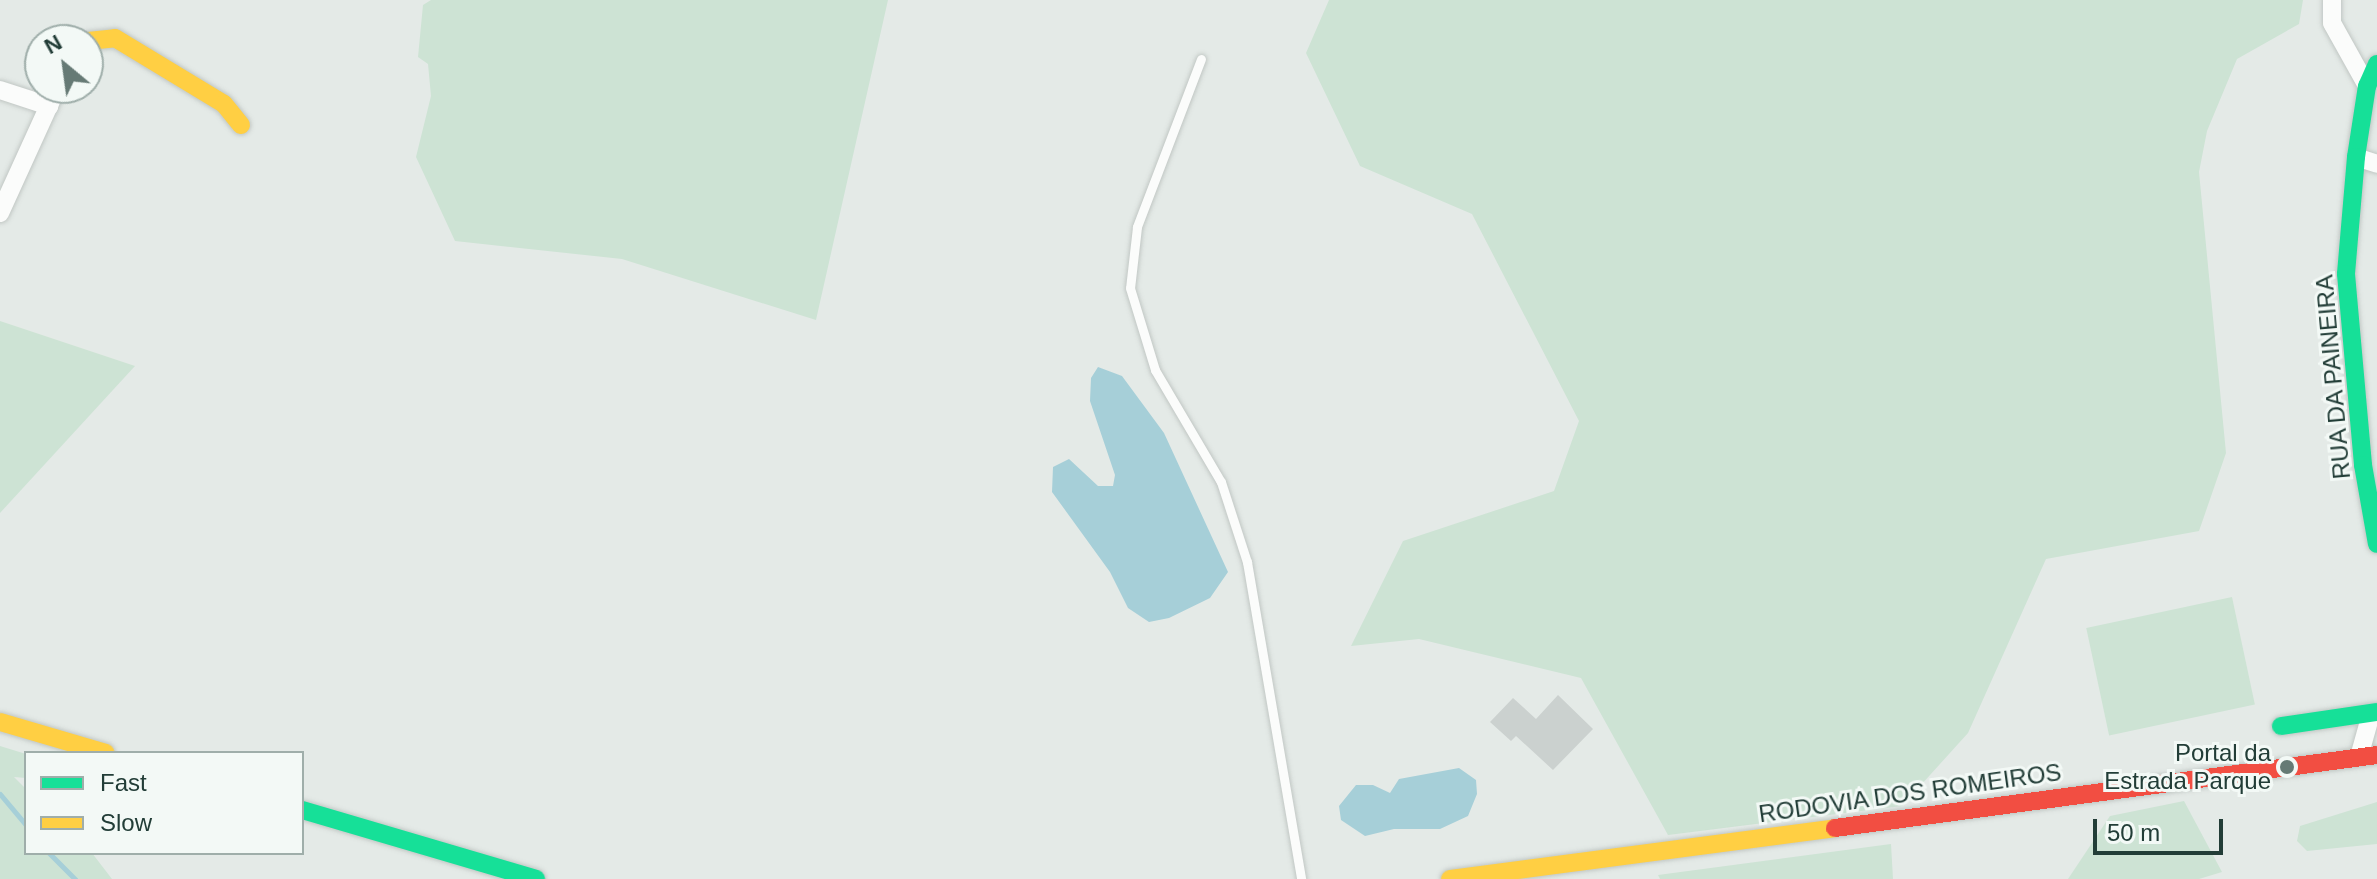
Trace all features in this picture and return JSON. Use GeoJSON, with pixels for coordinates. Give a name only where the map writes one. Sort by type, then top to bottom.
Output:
{"type":"FeatureCollection","features":[{"type":"Feature","properties":{"kind":"main road"},"geometry":{"type":"LineString","coordinates":[[104,39],[115,38],[224,104],[241,125]]}},
{"type":"Feature","properties":{"kind":"main road","name":"RUA DA PAINEIRA"},"geometry":{"type":"LineString","coordinates":[[2377,64],[2367,86],[2356,157],[2346,274],[2377,544]]}},
{"type":"Feature","properties":{"kind":"main road"},"geometry":{"type":"LineString","coordinates":[[2281,726],[2374,713]]}},
{"type":"Feature","properties":{"kind":"main road"},"geometry":{"type":"LineString","coordinates":[[0,722],[99,751]]}},
{"type":"Feature","properties":{"kind":"main road","name":"RODOVIA DOS ROMEIROS"},"geometry":{"type":"LineString","coordinates":[[1450,879],[2368,756]]}},
{"type":"Feature","properties":{"kind":"main road"},"geometry":{"type":"LineString","coordinates":[[304,811],[536,879]]}},
{"type":"Feature","properties":{"kind":"street"},"geometry":{"type":"LineString","coordinates":[[2332,0],[2332,23],[2367,86]]}},
{"type":"Feature","properties":{"kind":"street"},"geometry":{"type":"LineString","coordinates":[[0,90],[49,106],[0,213]]}},
{"type":"Feature","properties":{"kind":"street"},"geometry":{"type":"LineString","coordinates":[[2356,157],[2377,164]]}},
{"type":"Feature","properties":{"kind":"street"},"geometry":{"type":"LineString","coordinates":[[2368,756],[2374,713]]}},
{"type":"Feature","properties":{"kind":"lane"},"geometry":{"type":"LineString","coordinates":[[1201,59],[1137,227],[1130,288],[1155,370],[1221,482],[1247,562],[1301,879]]}},
{"type":"Feature","properties":{"kind":"green space"},"geometry":{"type":"Polygon","coordinates":[[[431,0],[888,0],[816,320],[622,259],[455,241],[416,157],[431,96],[428,64],[418,57],[423,5],[431,0]]]}},
{"type":"Feature","properties":{"kind":"green space"},"geometry":{"type":"Polygon","coordinates":[[[1329,0],[2303,0],[2299,24],[2237,59],[2207,131],[2199,172],[2226,453],[2199,531],[2046,559],[1968,733],[1902,806],[1668,835],[1581,678],[1419,639],[1351,646],[1403,541],[1554,491],[1579,421],[1472,214],[1360,166],[1306,53],[1329,0]]]}},
{"type":"Feature","properties":{"kind":"green space"},"geometry":{"type":"Polygon","coordinates":[[[0,321],[135,366],[0,513],[0,321]]]}},
{"type":"Feature","properties":{"kind":"green space"},"geometry":{"type":"Polygon","coordinates":[[[2232,597],[2255,705],[2109,736],[2086,628],[2232,597]]]}},
{"type":"Feature","properties":{"kind":"green space"},"geometry":{"type":"Polygon","coordinates":[[[0,746],[24,753],[24,778],[14,777],[24,787],[24,855],[94,855],[112,879],[0,879],[0,746]]]}},
{"type":"Feature","properties":{"kind":"green space"},"geometry":{"type":"Polygon","coordinates":[[[2184,801],[2222,872],[2199,879],[2068,879],[2110,816],[2184,801]]]}},
{"type":"Feature","properties":{"kind":"green space"},"geometry":{"type":"Polygon","coordinates":[[[2377,802],[2377,844],[2307,851],[2297,841],[2300,826],[2377,802]]]}},
{"type":"Feature","properties":{"kind":"green space"},"geometry":{"type":"Polygon","coordinates":[[[1891,844],[1893,879],[1660,879],[1658,875],[1891,844]]]}},
{"type":"Feature","properties":{"kind":"water"},"geometry":{"type":"Polygon","coordinates":[[[1098,367],[1122,376],[1164,433],[1228,572],[1210,598],[1169,618],[1149,622],[1128,608],[1110,572],[1052,492],[1053,467],[1069,459],[1098,486],[1113,486],[1115,475],[1090,401],[1091,378],[1098,367]]]}},
{"type":"Feature","properties":{"kind":"water"},"geometry":{"type":"Polygon","coordinates":[[[1459,768],[1476,780],[1477,794],[1468,816],[1440,829],[1394,829],[1365,836],[1341,820],[1339,806],[1356,785],[1373,785],[1390,793],[1399,779],[1459,768]]]}},
{"type":"Feature","properties":{"kind":"building"},"geometry":{"type":"Polygon","coordinates":[[[1558,695],[1593,729],[1553,770],[1516,736],[1511,741],[1490,722],[1513,698],[1536,719],[1558,695]]]}},
{"type":"Feature","properties":{"kind":"waterway"},"geometry":{"type":"LineString","coordinates":[[0,794],[24,823]]}},
{"type":"Feature","properties":{"kind":"waterway"},"geometry":{"type":"LineString","coordinates":[[51,855],[75,879]]}},
{"type":"Feature","properties":{"kind":"traffic: fast"},"geometry":{"type":"LineString","coordinates":[[2377,64],[2367,86],[2356,157],[2346,274],[2363,465],[2377,544]]}},
{"type":"Feature","properties":{"kind":"traffic: fast"},"geometry":{"type":"LineString","coordinates":[[2281,726],[2377,712]]}},
{"type":"Feature","properties":{"kind":"traffic: fast"},"geometry":{"type":"LineString","coordinates":[[304,811],[536,879]]}},
{"type":"Feature","properties":{"kind":"traffic: slow"},"geometry":{"type":"LineString","coordinates":[[104,39],[115,38],[224,104],[241,125]]}},
{"type":"Feature","properties":{"kind":"traffic: slow"},"geometry":{"type":"LineString","coordinates":[[0,722],[99,751]]}},
{"type":"Feature","properties":{"kind":"traffic: slow"},"geometry":{"type":"LineString","coordinates":[[1450,879],[1835,828]]}},
{"type":"Feature","properties":{"kind":"traffic: jam"},"geometry":{"type":"LineString","coordinates":[[1835,828],[2377,755]]}},
{"type":"Feature","properties":{"kind":"place","name":"Portal da Estrada Parque"},"geometry":{"type":"Point","coordinates":[2287,767]}}]}
